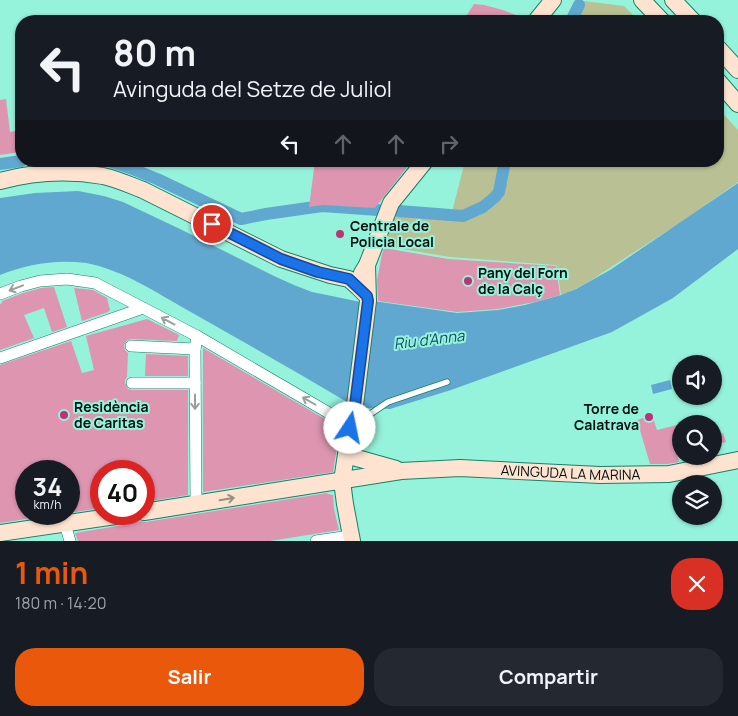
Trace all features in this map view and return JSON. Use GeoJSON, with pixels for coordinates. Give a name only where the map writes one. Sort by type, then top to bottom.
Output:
{"type":"FeatureCollection","features":[{"type":"Feature","properties":{"kind":"street"},"geometry":{"type":"LineString","coordinates":[[541,15],[553,0]]}},
{"type":"Feature","properties":{"kind":"street"},"geometry":{"type":"LineString","coordinates":[[642,0],[656,15]]}},
{"type":"Feature","properties":{"kind":"street"},"geometry":{"type":"LineString","coordinates":[[673,0],[687,15]]}},
{"type":"Feature","properties":{"kind":"street"},"geometry":{"type":"LineString","coordinates":[[724,55],[738,70]]}},
{"type":"Feature","properties":{"kind":"street"},"geometry":{"type":"LineString","coordinates":[[724,88],[738,104]]}},
{"type":"Feature","properties":{"kind":"street"},"geometry":{"type":"LineString","coordinates":[[0,181],[42,173],[86,174],[111,178],[143,190],[281,259],[315,271],[349,279],[357,277],[364,272],[391,203],[420,167]]}},
{"type":"Feature","properties":{"kind":"street"},"geometry":{"type":"LineString","coordinates":[[316,541],[351,538],[344,504],[342,481],[355,405],[367,299],[368,265]]}},
{"type":"Feature","properties":{"kind":"street"},"geometry":{"type":"LineString","coordinates":[[0,294],[40,281],[67,279],[95,283],[197,336],[330,413],[350,428]]}},
{"type":"Feature","properties":{"kind":"street"},"geometry":{"type":"LineString","coordinates":[[349,279],[367,299]]}},
{"type":"Feature","properties":{"kind":"street"},"geometry":{"type":"LineString","coordinates":[[0,358],[143,308]]}},
{"type":"Feature","properties":{"kind":"street"},"geometry":{"type":"LineString","coordinates":[[196,504],[195,348],[197,336]]}},
{"type":"Feature","properties":{"kind":"street"},"geometry":{"type":"LineString","coordinates":[[131,346],[195,348]]}},
{"type":"Feature","properties":{"kind":"street"},"geometry":{"type":"LineString","coordinates":[[132,383],[195,383]]}},
{"type":"Feature","properties":{"kind":"street"},"geometry":{"type":"LineString","coordinates":[[346,455],[401,471]]}},
{"type":"Feature","properties":{"kind":"street","name":"AVINGUDA LA MARINA"},"geometry":{"type":"LineString","coordinates":[[401,471],[460,468],[600,475],[669,474],[738,460]]}},
{"type":"Feature","properties":{"kind":"street"},"geometry":{"type":"LineString","coordinates":[[155,510],[401,471]]}},
{"type":"Feature","properties":{"kind":"street"},"geometry":{"type":"LineString","coordinates":[[0,533],[58,525]]}},
{"type":"Feature","properties":{"kind":"street"},"geometry":{"type":"LineString","coordinates":[[65,525],[70,541]]}},
{"type":"Feature","properties":{"kind":"lane"},"geometry":{"type":"LineString","coordinates":[[350,428],[388,402],[447,382]]}},
{"type":"Feature","properties":{"kind":"green space"},"geometry":{"type":"Polygon","coordinates":[[[584,1],[624,6],[633,15],[575,15],[584,1]]]}},
{"type":"Feature","properties":{"kind":"green space"},"geometry":{"type":"Polygon","coordinates":[[[724,115],[738,130],[738,182],[684,220],[588,282],[561,295],[557,266],[555,265],[450,257],[384,246],[399,205],[452,212],[463,167],[724,167],[724,115]]]}},
{"type":"Feature","properties":{"kind":"water","name":"Riu d'Anna"},"geometry":{"type":"Polygon","coordinates":[[[738,183],[738,249],[673,298],[612,332],[451,390],[390,409],[358,406],[373,301],[457,313],[498,310],[561,295],[610,270],[738,183]]]}},
{"type":"Feature","properties":{"kind":"water"},"geometry":{"type":"Polygon","coordinates":[[[78,191],[123,202],[294,285],[312,292],[361,302],[347,402],[152,290],[100,266],[75,262],[53,262],[31,265],[0,275],[0,198],[35,193],[78,191]]]}},
{"type":"Feature","properties":{"kind":"water"},"geometry":{"type":"Polygon","coordinates":[[[670,380],[672,389],[653,394],[651,385],[670,380]]]}},
{"type":"Feature","properties":{"kind":"building"},"geometry":{"type":"Polygon","coordinates":[[[474,4],[503,10],[516,15],[467,15],[474,4]]]}},
{"type":"Feature","properties":{"kind":"building"},"geometry":{"type":"Polygon","coordinates":[[[6,99],[10,132],[15,131],[15,153],[0,155],[0,100],[6,99]]]}},
{"type":"Feature","properties":{"kind":"building"},"geometry":{"type":"Polygon","coordinates":[[[314,167],[407,167],[375,208],[323,205],[309,207],[314,167]]]}},
{"type":"Feature","properties":{"kind":"building","name":"Pany del Forn de la Calç"},"geometry":{"type":"Polygon","coordinates":[[[384,248],[448,259],[556,266],[560,295],[498,309],[457,312],[378,301],[377,280],[384,248]]]}},
{"type":"Feature","properties":{"kind":"building"},"geometry":{"type":"Polygon","coordinates":[[[54,287],[67,327],[52,332],[44,308],[24,315],[34,338],[0,350],[0,304],[2,301],[41,288],[54,287]]]}},
{"type":"Feature","properties":{"kind":"building"},"geometry":{"type":"Polygon","coordinates":[[[74,288],[93,290],[107,298],[110,310],[82,321],[74,288]]]}},
{"type":"Feature","properties":{"kind":"building"},"geometry":{"type":"Polygon","coordinates":[[[147,319],[179,335],[177,341],[127,340],[124,345],[128,353],[125,383],[128,389],[132,390],[188,390],[188,495],[155,500],[155,460],[90,460],[90,510],[80,511],[80,460],[15,460],[15,521],[0,523],[0,365],[71,341],[82,373],[94,370],[86,336],[147,319]]]}},
{"type":"Feature","properties":{"kind":"building"},"geometry":{"type":"Polygon","coordinates":[[[203,348],[325,419],[340,430],[333,472],[203,492],[203,348]]]}},
{"type":"Feature","properties":{"kind":"building"},"geometry":{"type":"Polygon","coordinates":[[[146,354],[188,356],[188,376],[145,376],[146,354]]]}},
{"type":"Feature","properties":{"kind":"building"},"geometry":{"type":"Polygon","coordinates":[[[652,415],[657,430],[672,426],[672,463],[650,464],[637,420],[652,415]]]}},
{"type":"Feature","properties":{"kind":"building"},"geometry":{"type":"Polygon","coordinates":[[[722,433],[726,442],[722,443],[722,433]]]}},
{"type":"Feature","properties":{"kind":"building"},"geometry":{"type":"Polygon","coordinates":[[[327,493],[333,495],[339,530],[270,541],[78,541],[75,533],[124,525],[155,525],[155,521],[327,493]]]}},
{"type":"Feature","properties":{"kind":"waterway"},"geometry":{"type":"LineString","coordinates":[[574,15],[579,5]]}},
{"type":"Feature","properties":{"kind":"waterway"},"geometry":{"type":"LineString","coordinates":[[0,164],[15,162]]}},
{"type":"Feature","properties":{"kind":"waterway"},"geometry":{"type":"LineString","coordinates":[[127,167],[157,179],[241,219],[322,206],[378,210]]}},
{"type":"Feature","properties":{"kind":"waterway"},"geometry":{"type":"LineString","coordinates":[[399,211],[463,216],[483,207],[495,197],[499,192],[504,167]]}},
{"type":"Feature","properties":{"kind":"place","name":"Centrale de Policia Local"},"geometry":{"type":"Point","coordinates":[340,234]}},
{"type":"Feature","properties":{"kind":"place","name":"Pany del Forn de la Calç"},"geometry":{"type":"Point","coordinates":[468,281]}},
{"type":"Feature","properties":{"kind":"place","name":"Residència de Caritas"},"geometry":{"type":"Point","coordinates":[64,415]}},
{"type":"Feature","properties":{"kind":"place","name":"Torre de Calatrava"},"geometry":{"type":"Point","coordinates":[649,417]}},
{"type":"Feature","properties":{"kind":"route"},"geometry":{"type":"LineString","coordinates":[[212,224],[281,259],[318,272],[349,279],[367,296],[368,301],[355,405],[350,428]]}}]}
